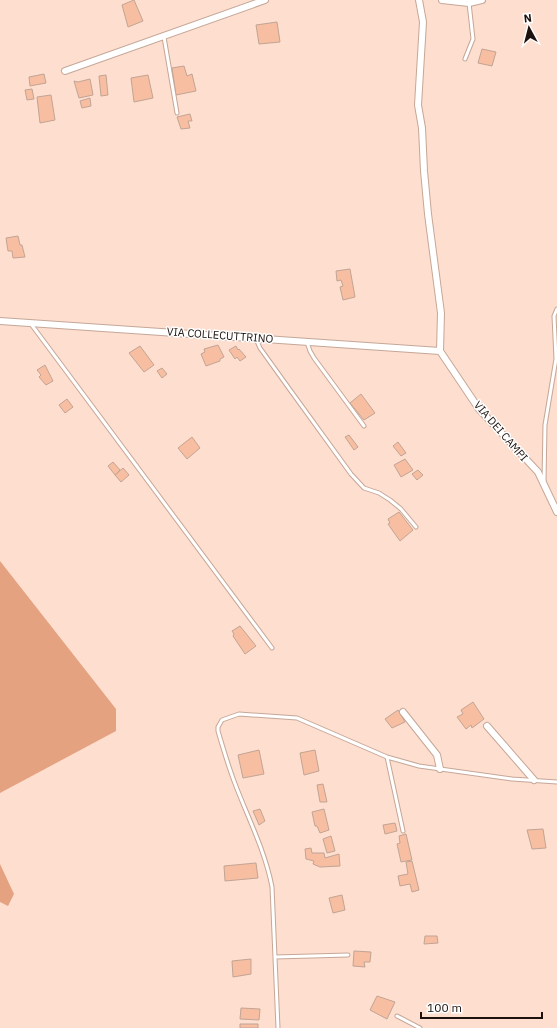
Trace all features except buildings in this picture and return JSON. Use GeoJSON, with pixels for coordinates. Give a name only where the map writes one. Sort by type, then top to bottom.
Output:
{"type":"FeatureCollection","features":[{"type":"Feature","properties":{"kind":"street"},"geometry":{"type":"LineString","coordinates":[[65,71],[265,0]]}},
{"type":"Feature","properties":{"kind":"street"},"geometry":{"type":"LineString","coordinates":[[419,0],[423,22],[418,104],[422,128],[428,214],[441,314],[440,351]]}},
{"type":"Feature","properties":{"kind":"street"},"geometry":{"type":"LineString","coordinates":[[442,0],[469,2],[482,0]]}},
{"type":"Feature","properties":{"kind":"street","name":"VIA COLLECUTTRINO"},"geometry":{"type":"LineString","coordinates":[[0,321],[440,351]]}},
{"type":"Feature","properties":{"kind":"street","name":"VIA DEI CAMPI"},"geometry":{"type":"LineString","coordinates":[[440,351],[480,409],[538,472],[557,512]]}},
{"type":"Feature","properties":{"kind":"street"},"geometry":{"type":"LineString","coordinates":[[403,712],[437,755],[440,769]]}},
{"type":"Feature","properties":{"kind":"street"},"geometry":{"type":"LineString","coordinates":[[486,726],[534,780]]}},
{"type":"Feature","properties":{"kind":"lane"},"geometry":{"type":"LineString","coordinates":[[465,59],[473,39],[469,2]]}},
{"type":"Feature","properties":{"kind":"lane"},"geometry":{"type":"LineString","coordinates":[[164,37],[177,113]]}},
{"type":"Feature","properties":{"kind":"lane"},"geometry":{"type":"LineString","coordinates":[[544,485],[546,425],[556,359],[554,316],[557,309]]}},
{"type":"Feature","properties":{"kind":"lane"},"geometry":{"type":"LineString","coordinates":[[30,323],[272,648]]}},
{"type":"Feature","properties":{"kind":"lane"},"geometry":{"type":"LineString","coordinates":[[255,338],[260,348],[351,474],[364,488],[379,493],[390,500],[416,527]]}},
{"type":"Feature","properties":{"kind":"lane"},"geometry":{"type":"LineString","coordinates":[[307,342],[314,358],[364,426]]}},
{"type":"Feature","properties":{"kind":"lane"},"geometry":{"type":"LineString","coordinates":[[278,1028],[273,905],[270,876],[250,816],[234,780],[218,731],[218,727],[222,720],[240,714],[297,718],[387,757],[419,766],[512,779],[557,782]]}},
{"type":"Feature","properties":{"kind":"lane"},"geometry":{"type":"LineString","coordinates":[[387,757],[403,831]]}},
{"type":"Feature","properties":{"kind":"lane"},"geometry":{"type":"LineString","coordinates":[[275,957],[348,955]]}},
{"type":"Feature","properties":{"kind":"lane"},"geometry":{"type":"LineString","coordinates":[[397,1016],[420,1028]]}},
{"type":"Feature","properties":{"kind":"shaded area"},"geometry":{"type":"Polygon","coordinates":[[[0,561],[116,709],[116,731],[0,793],[0,561]]]}},
{"type":"Feature","properties":{"kind":"shaded area"},"geometry":{"type":"Polygon","coordinates":[[[0,864],[14,894],[8,906],[0,902],[0,864]]]}}]}
